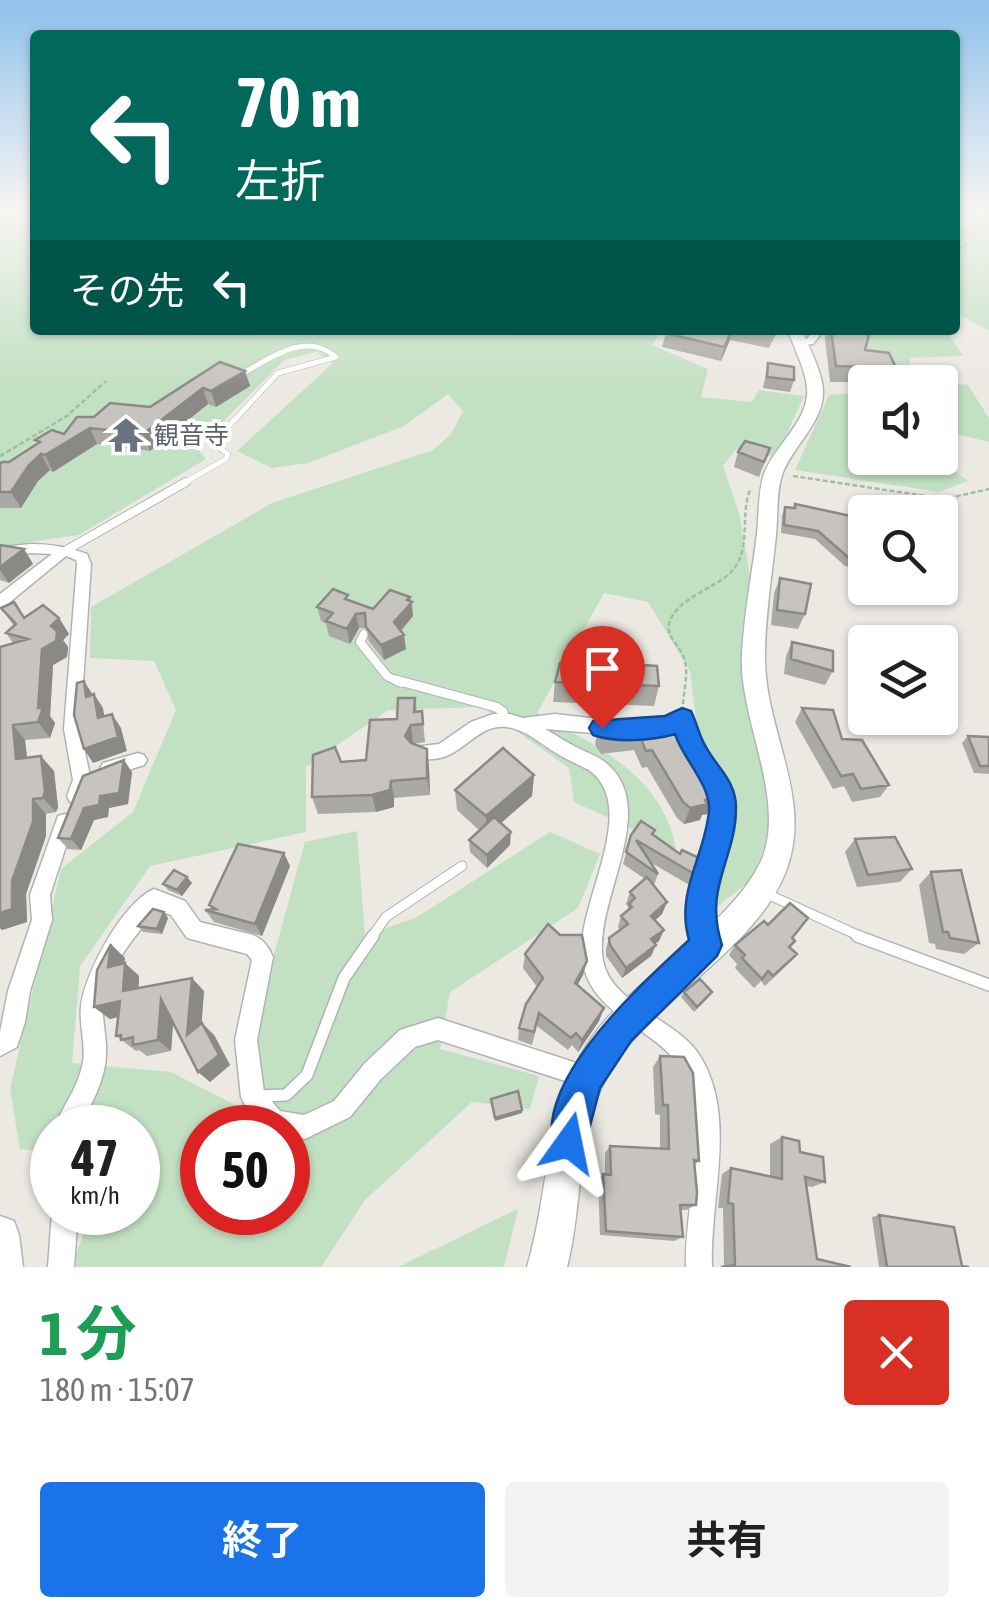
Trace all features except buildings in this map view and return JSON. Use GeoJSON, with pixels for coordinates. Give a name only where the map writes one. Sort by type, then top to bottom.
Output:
{"type":"FeatureCollection","features":[{"type":"Feature","properties":{"kind":"main road"},"geometry":{"type":"LineString","coordinates":[[547,1267],[576,1105],[587,1077],[632,1014],[761,892],[779,852],[780,806],[753,679],[773,479],[813,406],[816,391],[804,335]]}},
{"type":"Feature","properties":{"kind":"main road"},"geometry":{"type":"LineString","coordinates":[[0,1234],[3,1267]]}},
{"type":"Feature","properties":{"kind":"street"},"geometry":{"type":"LineString","coordinates":[[0,552],[27,548],[82,557],[85,575],[72,730],[82,780],[45,878],[40,896],[42,920],[18,992],[14,1022],[9,1038],[0,1045]]}},
{"type":"Feature","properties":{"kind":"street"},"geometry":{"type":"LineString","coordinates":[[0,602],[63,552]]}},
{"type":"Feature","properties":{"kind":"street"},"geometry":{"type":"LineString","coordinates":[[525,727],[528,722],[555,721],[640,728],[669,726],[682,718],[694,752],[723,797],[700,891],[701,928],[706,945]]}},
{"type":"Feature","properties":{"kind":"street"},"geometry":{"type":"LineString","coordinates":[[420,752],[442,751],[469,731],[503,720],[525,727],[603,770],[612,786],[617,834],[590,942],[598,979],[614,999],[692,1062],[700,1082],[706,1145],[696,1238],[699,1267]]}},
{"type":"Feature","properties":{"kind":"street"},"geometry":{"type":"LineString","coordinates":[[82,780],[117,764],[138,760]]}},
{"type":"Feature","properties":{"kind":"street"},"geometry":{"type":"LineString","coordinates":[[78,1105],[95,1058],[92,1003],[101,971],[120,937],[154,898],[178,908],[194,931],[253,945],[263,957],[252,995],[246,1040],[253,1096],[274,1122],[305,1127],[342,1109],[374,1070],[408,1038],[438,1028],[587,1077]]}},
{"type":"Feature","properties":{"kind":"street"},"geometry":{"type":"LineString","coordinates":[[61,1267],[63,1235]]}},
{"type":"Feature","properties":{"kind":"lane"},"geometry":{"type":"LineString","coordinates":[[63,552],[226,459],[228,454],[213,443],[278,372],[330,361],[336,353],[313,346],[286,347],[240,375]]}},
{"type":"Feature","properties":{"kind":"lane"},"geometry":{"type":"LineString","coordinates":[[364,634],[360,642],[387,676],[406,686],[496,707],[503,712],[503,720]]}},
{"type":"Feature","properties":{"kind":"lane"},"geometry":{"type":"LineString","coordinates":[[253,1096],[286,1094],[307,1075],[344,978],[386,917],[462,866]]}},
{"type":"Feature","properties":{"kind":"lane"},"geometry":{"type":"LineString","coordinates":[[761,892],[836,928],[989,985]]}},
{"type":"Feature","properties":{"kind":"path"},"geometry":{"type":"LineString","coordinates":[[0,456],[66,416],[106,380]]}},
{"type":"Feature","properties":{"kind":"path"},"geometry":{"type":"LineString","coordinates":[[682,718],[684,657],[670,636],[669,622],[674,613],[737,567],[746,532],[746,497],[760,484],[773,479],[945,499],[989,489]]}},
{"type":"Feature","properties":{"kind":"green space"},"geometry":{"type":"Polygon","coordinates":[[[0,269],[30,269],[30,335],[659,335],[652,345],[708,369],[701,397],[752,402],[759,390],[804,396],[776,458],[736,449],[723,466],[739,513],[751,581],[744,655],[771,831],[750,881],[714,909],[738,810],[698,736],[690,671],[648,602],[604,593],[537,713],[604,751],[642,782],[657,801],[676,849],[574,802],[569,768],[482,707],[388,710],[306,767],[306,832],[150,866],[80,966],[72,1063],[171,1072],[235,1105],[180,1105],[180,1235],[310,1235],[310,1105],[242,1105],[268,976],[305,842],[357,831],[365,936],[417,917],[550,832],[600,854],[578,908],[450,992],[440,1049],[539,1076],[530,1109],[472,1102],[365,1200],[321,1267],[71,1267],[83,1235],[160,1235],[160,1105],[30,1105],[30,1150],[20,1149],[10,1089],[61,869],[133,812],[176,710],[154,661],[90,658],[91,607],[272,503],[433,450],[451,434],[463,411],[448,394],[404,426],[308,463],[272,468],[237,451],[333,363],[316,352],[284,360],[197,448],[206,459],[79,535],[0,546],[0,269]]]}},
{"type":"Feature","properties":{"kind":"green space"},"geometry":{"type":"Polygon","coordinates":[[[960,269],[989,269],[989,331],[960,315],[960,269]]]}},
{"type":"Feature","properties":{"kind":"green space"},"geometry":{"type":"Polygon","coordinates":[[[848,335],[949,335],[963,356],[909,358],[910,365],[869,362],[869,349],[848,335]]]}},
{"type":"Feature","properties":{"kind":"green space"},"geometry":{"type":"Polygon","coordinates":[[[958,384],[968,385],[989,418],[989,442],[958,434],[958,384]]]}},
{"type":"Feature","properties":{"kind":"green space"},"geometry":{"type":"Polygon","coordinates":[[[848,393],[848,475],[958,473],[968,481],[939,492],[795,470],[829,395],[848,393]]]}},
{"type":"Feature","properties":{"kind":"green space"},"geometry":{"type":"Polygon","coordinates":[[[518,1209],[504,1267],[398,1267],[518,1209]]]}},
{"type":"Feature","properties":{"kind":"place","name":"観音寺"},"geometry":{"type":"Point","coordinates":[126,435]}},
{"type":"Feature","properties":{"kind":"route"},"geometry":{"type":"LineString","coordinates":[[569,1143],[576,1105],[587,1077],[619,1029],[706,945],[701,928],[700,891],[723,811],[720,788],[694,752],[682,718],[669,726],[602,728]]}}]}
